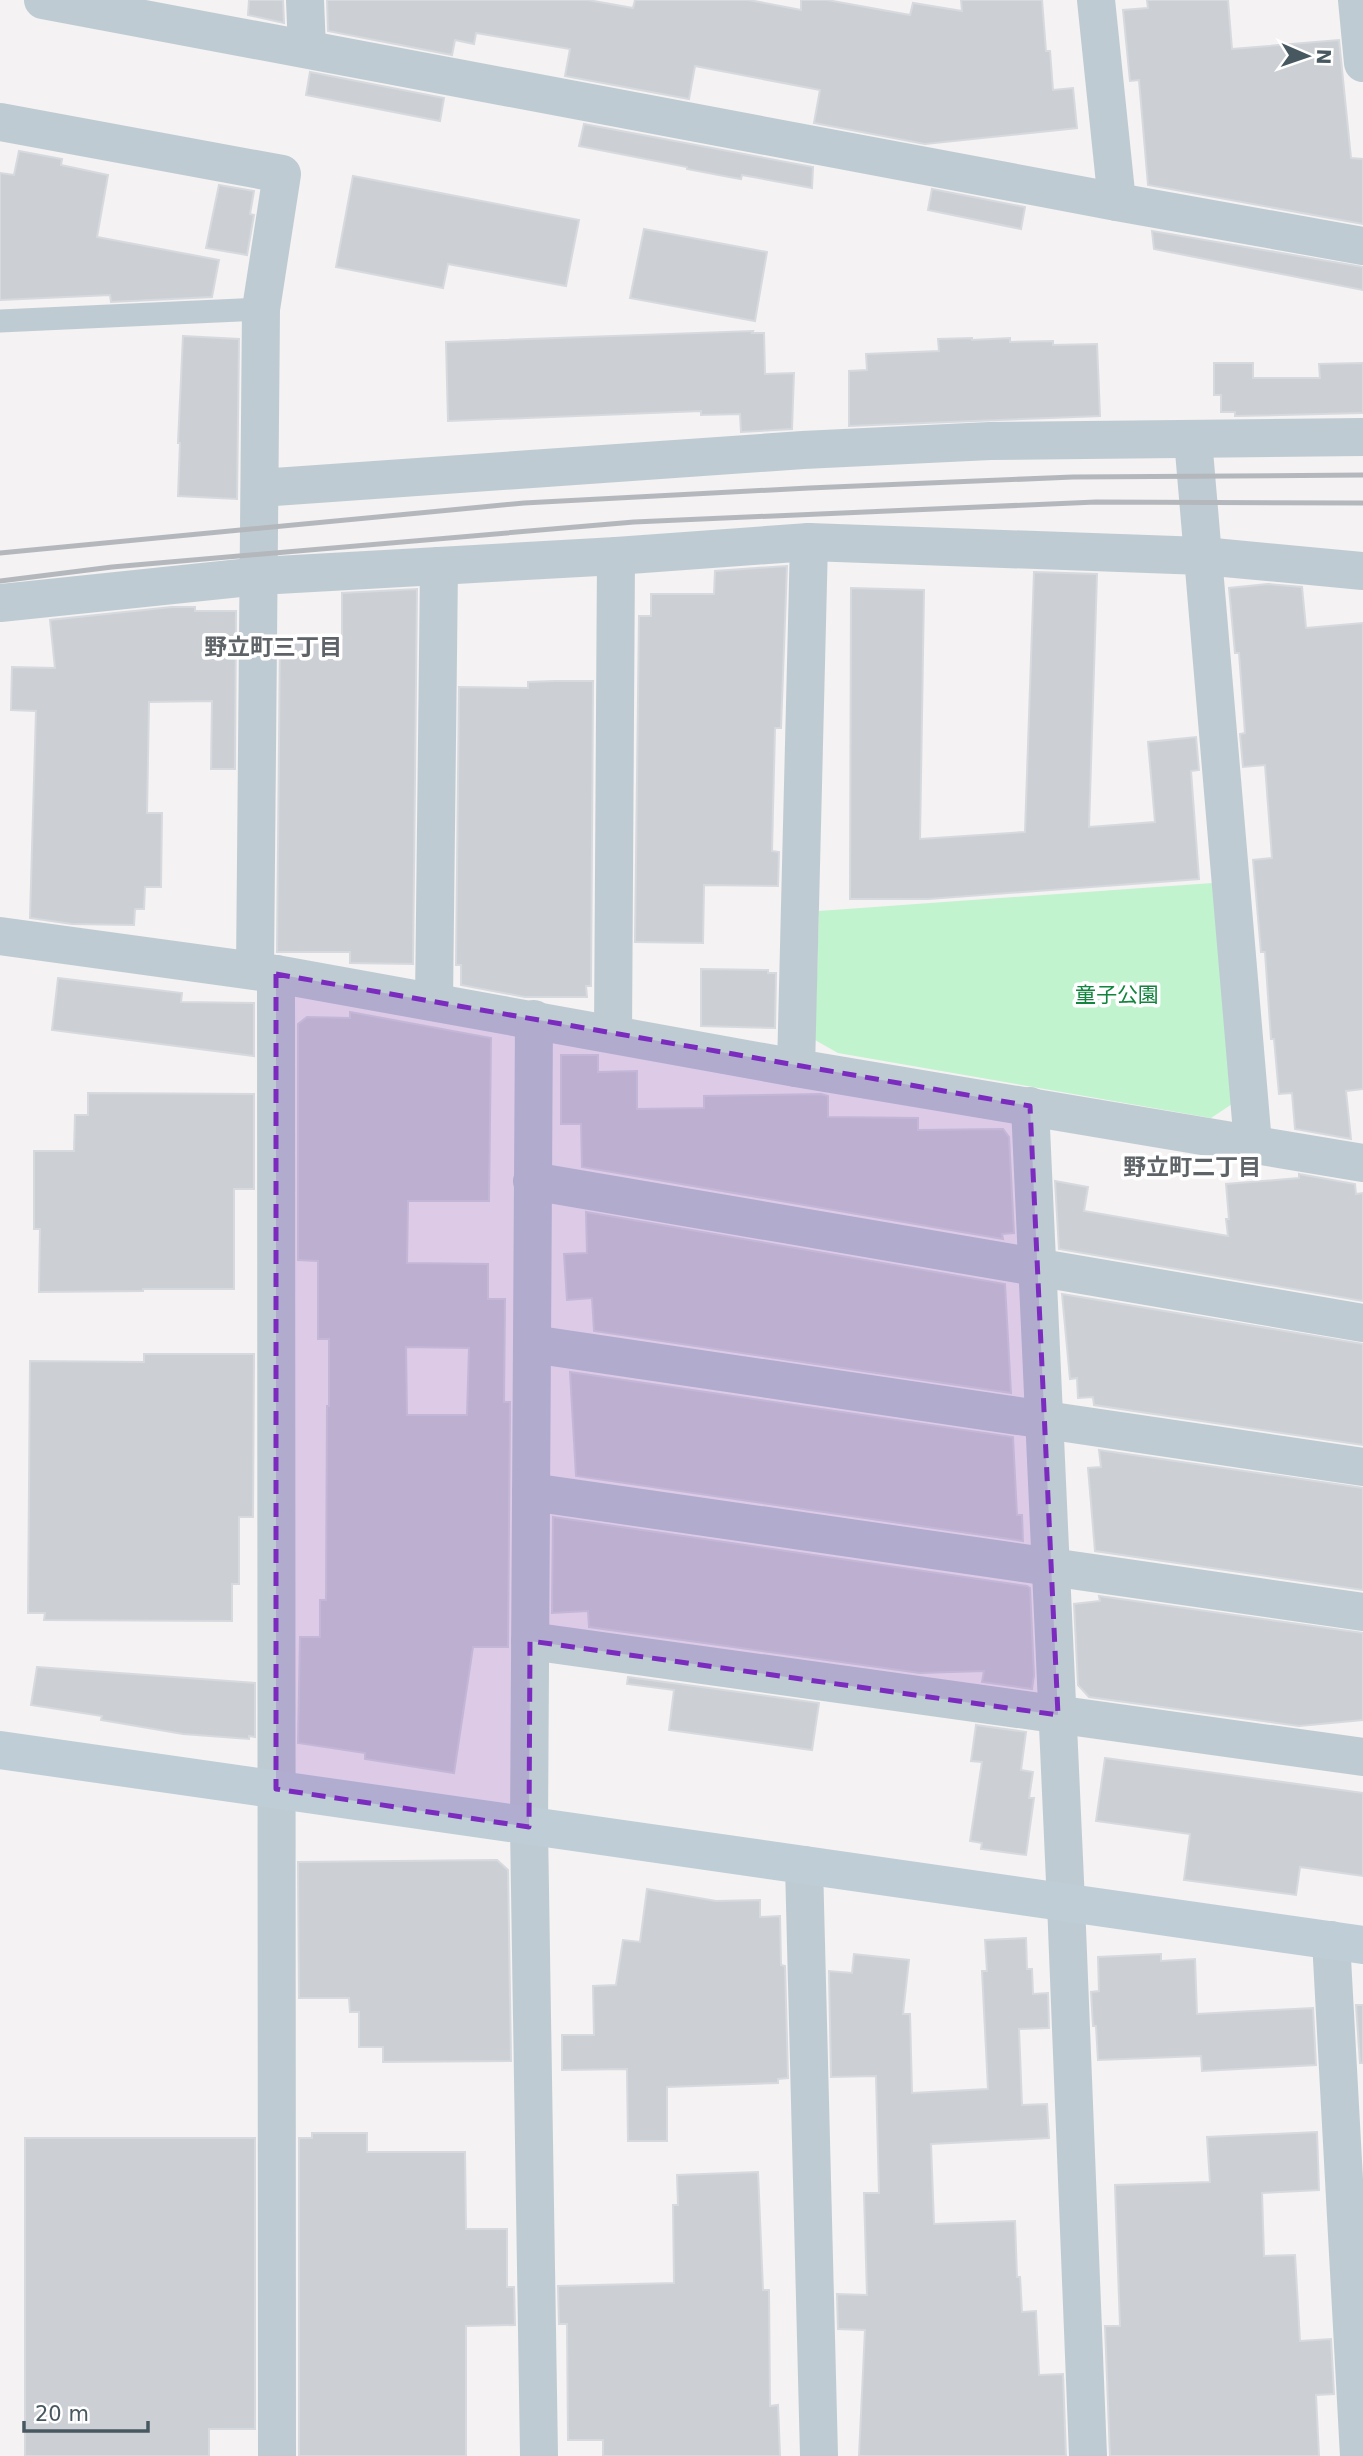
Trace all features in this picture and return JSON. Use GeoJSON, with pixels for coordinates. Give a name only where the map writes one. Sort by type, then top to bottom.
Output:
{"type":"FeatureCollection","features":[{"type":"Feature","properties":{"kind":"street"},"geometry":{"type":"LineString","coordinates":[[43,0],[1363,246]]}},
{"type":"Feature","properties":{"kind":"street"},"geometry":{"type":"LineString","coordinates":[[305,0],[307,49]]}},
{"type":"Feature","properties":{"kind":"street"},"geometry":{"type":"LineString","coordinates":[[1097,0],[1117,202]]}},
{"type":"Feature","properties":{"kind":"street"},"geometry":{"type":"LineString","coordinates":[[1357,0],[1363,63]]}},
{"type":"Feature","properties":{"kind":"street"},"geometry":{"type":"LineString","coordinates":[[0,122],[282,174],[261,309],[259,576],[276,1789],[277,2456]]}},
{"type":"Feature","properties":{"kind":"street"},"geometry":{"type":"LineString","coordinates":[[260,488],[830,449],[990,441],[1363,437]]}},
{"type":"Feature","properties":{"kind":"street"},"geometry":{"type":"LineString","coordinates":[[1193,439],[1253,1144]]}},
{"type":"Feature","properties":{"kind":"street"},"geometry":{"type":"LineString","coordinates":[[796,1068],[809,542]]}},
{"type":"Feature","properties":{"kind":"street"},"geometry":{"type":"LineString","coordinates":[[0,603],[259,576],[809,542],[1203,556],[1363,571]]}},
{"type":"Feature","properties":{"kind":"street"},"geometry":{"type":"LineString","coordinates":[[613,1034],[616,556]]}},
{"type":"Feature","properties":{"kind":"street"},"geometry":{"type":"LineString","coordinates":[[434,1002],[439,566]]}},
{"type":"Feature","properties":{"kind":"street"},"geometry":{"type":"LineString","coordinates":[[0,936],[266,973],[796,1068],[1363,1163]]}},
{"type":"Feature","properties":{"kind":"street"},"geometry":{"type":"LineString","coordinates":[[534,1019],[530,1827],[538,2456]]}},
{"type":"Feature","properties":{"kind":"street"},"geometry":{"type":"LineString","coordinates":[[1030,1106],[1088,2456]]}},
{"type":"Feature","properties":{"kind":"street"},"geometry":{"type":"LineString","coordinates":[[532,1181],[1363,1322]]}},
{"type":"Feature","properties":{"kind":"street"},"geometry":{"type":"LineString","coordinates":[[532,1344],[1363,1467]]}},
{"type":"Feature","properties":{"kind":"street"},"geometry":{"type":"LineString","coordinates":[[531,1492],[1363,1612]]}},
{"type":"Feature","properties":{"kind":"street"},"geometry":{"type":"LineString","coordinates":[[530,1641],[1363,1757]]}},
{"type":"Feature","properties":{"kind":"street"},"geometry":{"type":"LineString","coordinates":[[0,1750],[1347,1942],[1359,2456]]}},
{"type":"Feature","properties":{"kind":"street"},"geometry":{"type":"LineString","coordinates":[[804,1865],[819,2456]]}},
{"type":"Feature","properties":{"kind":"lane"},"geometry":{"type":"LineString","coordinates":[[0,321],[261,309]]}},
{"type":"Feature","properties":{"kind":"highlighted area"},"geometry":{"type":"Polygon","coordinates":[[[276,974],[1030,1106],[1058,1715],[530,1641],[529,1827],[276,1789],[276,974]]]}},
{"type":"Feature","properties":{"kind":"green space","name":"童子公園"},"geometry":{"type":"Polygon","coordinates":[[[1213,883],[1232,1104],[1211,1118],[838,1053],[815,1040],[819,911],[1213,883]]]}},
{"type":"Feature","properties":{"kind":"building"},"geometry":{"type":"Polygon","coordinates":[[[249,0],[283,0],[284,23],[248,15],[249,0]]]}},
{"type":"Feature","properties":{"kind":"building"},"geometry":{"type":"Polygon","coordinates":[[[327,0],[588,0],[633,8],[635,0],[749,0],[801,10],[801,0],[827,0],[910,15],[913,3],[962,11],[961,0],[1042,0],[1046,51],[1050,51],[1053,90],[1073,88],[1077,128],[925,144],[814,123],[820,90],[695,66],[689,99],[565,76],[570,49],[476,33],[474,44],[455,40],[452,55],[328,31],[327,0]]]}},
{"type":"Feature","properties":{"kind":"building"},"geometry":{"type":"Polygon","coordinates":[[[1147,0],[1228,0],[1232,49],[1339,40],[1351,158],[1363,159],[1363,224],[1148,185],[1139,80],[1130,81],[1123,10],[1148,8],[1147,0]]]}},
{"type":"Feature","properties":{"kind":"building"},"geometry":{"type":"Polygon","coordinates":[[[310,72],[444,98],[440,121],[306,95],[310,72]]]}},
{"type":"Feature","properties":{"kind":"building"},"geometry":{"type":"Polygon","coordinates":[[[584,124],[813,167],[812,188],[742,175],[741,179],[724,176],[579,146],[584,124]]]}},
{"type":"Feature","properties":{"kind":"building"},"geometry":{"type":"Polygon","coordinates":[[[19,151],[62,159],[61,165],[108,175],[97,237],[219,260],[212,297],[111,302],[110,295],[0,300],[0,173],[14,175],[19,151]]]}},
{"type":"Feature","properties":{"kind":"building"},"geometry":{"type":"Polygon","coordinates":[[[353,176],[579,220],[566,286],[448,264],[443,288],[336,267],[353,176]]]}},
{"type":"Feature","properties":{"kind":"building"},"geometry":{"type":"Polygon","coordinates":[[[219,185],[254,191],[250,214],[254,215],[247,255],[206,248],[219,185]]]}},
{"type":"Feature","properties":{"kind":"building"},"geometry":{"type":"Polygon","coordinates":[[[932,189],[1025,207],[1021,229],[928,210],[932,189]]]}},
{"type":"Feature","properties":{"kind":"building"},"geometry":{"type":"Polygon","coordinates":[[[644,229],[767,252],[755,321],[630,298],[644,229]]]}},
{"type":"Feature","properties":{"kind":"building"},"geometry":{"type":"Polygon","coordinates":[[[1152,231],[1363,267],[1363,290],[1154,249],[1152,231]]]}},
{"type":"Feature","properties":{"kind":"building"},"geometry":{"type":"Polygon","coordinates":[[[753,331],[752,333],[764,333],[765,374],[794,373],[792,429],[741,432],[740,414],[701,415],[701,411],[448,421],[446,342],[753,331]]]}},
{"type":"Feature","properties":{"kind":"building"},"geometry":{"type":"Polygon","coordinates":[[[183,336],[239,339],[237,499],[178,496],[183,336]]]}},
{"type":"Feature","properties":{"kind":"building"},"geometry":{"type":"Polygon","coordinates":[[[1010,338],[1010,342],[1053,341],[1053,345],[1097,344],[1100,416],[849,426],[849,371],[867,370],[866,354],[939,351],[938,339],[1010,338]]]}},
{"type":"Feature","properties":{"kind":"building"},"geometry":{"type":"Polygon","coordinates":[[[1214,363],[1253,363],[1253,378],[1320,378],[1319,364],[1363,363],[1363,413],[1235,416],[1235,412],[1221,412],[1221,395],[1214,395],[1214,363]]]}},
{"type":"Feature","properties":{"kind":"building"},"geometry":{"type":"Polygon","coordinates":[[[787,566],[781,728],[775,728],[772,851],[779,852],[778,886],[704,885],[703,943],[635,942],[639,616],[651,616],[651,594],[714,594],[715,571],[787,566]]]}},
{"type":"Feature","properties":{"kind":"building"},"geometry":{"type":"Polygon","coordinates":[[[1034,572],[1097,574],[1089,827],[1155,822],[1148,742],[1196,737],[1199,770],[1191,771],[1199,879],[928,899],[850,899],[851,588],[924,590],[920,839],[1025,832],[1034,572]]]}},
{"type":"Feature","properties":{"kind":"building"},"geometry":{"type":"Polygon","coordinates":[[[1268,584],[1302,587],[1306,628],[1363,623],[1363,1089],[1346,1091],[1351,1139],[1295,1129],[1292,1093],[1279,1094],[1274,1039],[1271,1039],[1265,952],[1261,952],[1253,860],[1272,858],[1265,765],[1243,767],[1240,734],[1245,733],[1239,653],[1235,653],[1229,588],[1268,584]]]}},
{"type":"Feature","properties":{"kind":"building"},"geometry":{"type":"Polygon","coordinates":[[[417,589],[413,964],[350,963],[350,952],[277,952],[280,638],[342,638],[342,593],[417,589]]]}},
{"type":"Feature","properties":{"kind":"building"},"geometry":{"type":"Polygon","coordinates":[[[195,607],[195,611],[236,611],[235,769],[211,769],[212,701],[149,702],[147,813],[162,813],[161,887],[145,887],[144,909],[135,909],[134,925],[72,924],[30,918],[36,711],[11,710],[12,667],[55,668],[50,620],[195,607]]]}},
{"type":"Feature","properties":{"kind":"building"},"geometry":{"type":"Polygon","coordinates":[[[593,681],[591,986],[586,986],[587,997],[525,997],[461,985],[461,965],[456,965],[459,687],[528,688],[528,682],[593,681]]]}},
{"type":"Feature","properties":{"kind":"building"},"geometry":{"type":"Polygon","coordinates":[[[701,969],[768,970],[768,973],[776,973],[775,1028],[701,1026],[701,969]]]}},
{"type":"Feature","properties":{"kind":"building"},"geometry":{"type":"Polygon","coordinates":[[[58,978],[182,993],[181,1002],[254,1003],[254,1056],[52,1030],[58,978]]]}},
{"type":"Feature","properties":{"kind":"building"},"geometry":{"type":"Polygon","coordinates":[[[350,1012],[491,1038],[489,1201],[408,1201],[407,1263],[488,1264],[488,1299],[505,1299],[504,1402],[510,1402],[508,1647],[473,1647],[454,1773],[365,1759],[365,1753],[298,1743],[300,1637],[320,1637],[320,1600],[326,1600],[329,1339],[318,1339],[318,1261],[298,1260],[298,1024],[307,1017],[350,1018],[350,1012]],[[406,1347],[407,1415],[467,1415],[469,1348],[406,1347]]]}},
{"type":"Feature","properties":{"kind":"building"},"geometry":{"type":"Polygon","coordinates":[[[561,1055],[598,1055],[598,1072],[637,1071],[637,1109],[704,1108],[704,1096],[821,1094],[828,1096],[828,1117],[918,1118],[918,1130],[1003,1129],[1009,1137],[1014,1233],[1002,1234],[1003,1239],[582,1167],[581,1124],[561,1124],[561,1055]]]}},
{"type":"Feature","properties":{"kind":"building"},"geometry":{"type":"Polygon","coordinates":[[[88,1093],[254,1094],[254,1189],[234,1189],[234,1289],[39,1292],[40,1229],[34,1229],[34,1151],[74,1151],[75,1115],[88,1115],[88,1093]]]}},
{"type":"Feature","properties":{"kind":"building"},"geometry":{"type":"Polygon","coordinates":[[[1299,1174],[1355,1184],[1356,1194],[1363,1193],[1363,1301],[1059,1249],[1055,1181],[1088,1187],[1084,1211],[1228,1236],[1226,1184],[1299,1178],[1299,1174]]]}},
{"type":"Feature","properties":{"kind":"building"},"geometry":{"type":"Polygon","coordinates":[[[586,1212],[1005,1284],[1011,1393],[594,1331],[592,1298],[567,1300],[564,1254],[587,1253],[586,1212]]]}},
{"type":"Feature","properties":{"kind":"building"},"geometry":{"type":"Polygon","coordinates":[[[1062,1294],[1363,1344],[1363,1445],[1094,1405],[1093,1397],[1078,1398],[1077,1378],[1070,1379],[1062,1294]]]}},
{"type":"Feature","properties":{"kind":"building"},"geometry":{"type":"Polygon","coordinates":[[[144,1354],[254,1354],[253,1517],[239,1517],[239,1584],[232,1584],[232,1621],[44,1620],[45,1613],[28,1613],[30,1361],[144,1362],[144,1354]]]}},
{"type":"Feature","properties":{"kind":"building"},"geometry":{"type":"Polygon","coordinates":[[[570,1372],[1013,1437],[1017,1515],[1022,1515],[1023,1541],[576,1476],[570,1372]]]}},
{"type":"Feature","properties":{"kind":"building"},"geometry":{"type":"Polygon","coordinates":[[[1099,1450],[1363,1488],[1363,1590],[1095,1551],[1088,1468],[1101,1467],[1099,1450]]]}},
{"type":"Feature","properties":{"kind":"building"},"geometry":{"type":"Polygon","coordinates":[[[553,1517],[1027,1586],[1030,1588],[1034,1675],[1032,1689],[982,1682],[984,1671],[920,1673],[589,1627],[588,1611],[552,1613],[553,1517]]]}},
{"type":"Feature","properties":{"kind":"building"},"geometry":{"type":"Polygon","coordinates":[[[1099,1596],[1363,1633],[1363,1720],[1299,1726],[1089,1697],[1078,1685],[1074,1604],[1100,1601],[1099,1596]]]}},
{"type":"Feature","properties":{"kind":"building"},"geometry":{"type":"Polygon","coordinates":[[[37,1667],[255,1683],[255,1737],[249,1736],[249,1739],[183,1734],[101,1720],[102,1716],[31,1705],[37,1667]]]}},
{"type":"Feature","properties":{"kind":"building"},"geometry":{"type":"Polygon","coordinates":[[[628,1677],[819,1703],[812,1750],[669,1730],[674,1690],[627,1684],[628,1677]]]}},
{"type":"Feature","properties":{"kind":"building"},"geometry":{"type":"Polygon","coordinates":[[[976,1725],[1026,1732],[1021,1770],[1033,1772],[1029,1798],[1034,1798],[1026,1855],[981,1849],[982,1843],[970,1841],[982,1762],[971,1761],[976,1725]]]}},
{"type":"Feature","properties":{"kind":"building"},"geometry":{"type":"Polygon","coordinates":[[[1105,1758],[1363,1793],[1363,1876],[1300,1867],[1296,1895],[1184,1880],[1190,1834],[1096,1821],[1105,1758]]]}},
{"type":"Feature","properties":{"kind":"building"},"geometry":{"type":"Polygon","coordinates":[[[497,1860],[508,1870],[511,2061],[383,2062],[383,2047],[359,2047],[359,2012],[350,2012],[349,1998],[299,1998],[298,1862],[497,1860]]]}},
{"type":"Feature","properties":{"kind":"building"},"geometry":{"type":"Polygon","coordinates":[[[647,1889],[716,1901],[760,1900],[760,1917],[780,1916],[781,1965],[785,1966],[788,2078],[778,2079],[778,2083],[667,2087],[667,2141],[628,2141],[627,2069],[562,2070],[562,2035],[594,2035],[593,1986],[616,1985],[623,1940],[640,1942],[647,1889]]]}},
{"type":"Feature","properties":{"kind":"building"},"geometry":{"type":"Polygon","coordinates":[[[1026,1938],[1027,1969],[1032,1969],[1033,1994],[1048,1993],[1049,2028],[1019,2029],[1022,2105],[1047,2104],[1049,2138],[931,2144],[934,2224],[1015,2221],[1017,2277],[1020,2277],[1022,2312],[1036,2311],[1039,2375],[1063,2374],[1066,2456],[859,2456],[865,2330],[838,2329],[837,2294],[867,2295],[864,2193],[879,2193],[876,2076],[831,2077],[829,1971],[852,1973],[854,1954],[909,1960],[903,2014],[910,2014],[912,2093],[988,2089],[982,1971],[987,1971],[985,1940],[1026,1938]]]}},
{"type":"Feature","properties":{"kind":"building"},"geometry":{"type":"Polygon","coordinates":[[[1161,1954],[1161,1961],[1195,1959],[1197,2014],[1313,2008],[1316,2065],[1202,2071],[1201,2056],[1098,2060],[1091,1992],[1099,1991],[1098,1957],[1161,1954]]]}},
{"type":"Feature","properties":{"kind":"building"},"geometry":{"type":"Polygon","coordinates":[[[1356,2005],[1363,2005],[1363,2063],[1360,2063],[1356,2005]]]}},
{"type":"Feature","properties":{"kind":"building"},"geometry":{"type":"Polygon","coordinates":[[[1317,2132],[1319,2190],[1262,2193],[1264,2256],[1295,2255],[1300,2341],[1331,2339],[1334,2394],[1316,2395],[1319,2456],[1110,2456],[1105,2326],[1120,2326],[1115,2185],[1210,2182],[1207,2137],[1317,2132]]]}},
{"type":"Feature","properties":{"kind":"building"},"geometry":{"type":"Polygon","coordinates":[[[312,2133],[367,2133],[367,2152],[465,2152],[466,2229],[507,2229],[507,2287],[514,2287],[515,2325],[466,2326],[466,2456],[299,2456],[299,2138],[312,2138],[312,2133]]]}},
{"type":"Feature","properties":{"kind":"building"},"geometry":{"type":"Polygon","coordinates":[[[25,2138],[255,2138],[255,2429],[209,2429],[209,2456],[25,2456],[25,2138]]]}},
{"type":"Feature","properties":{"kind":"building"},"geometry":{"type":"Polygon","coordinates":[[[758,2172],[763,2290],[769,2290],[770,2406],[778,2405],[780,2456],[603,2456],[603,2440],[568,2440],[567,2324],[559,2324],[558,2286],[674,2283],[673,2205],[678,2205],[677,2175],[758,2172]]]}},
{"type":"Feature","properties":{"kind":"railway"},"geometry":{"type":"LineString","coordinates":[[0,553],[524,503],[1073,477],[1363,475]]}},
{"type":"Feature","properties":{"kind":"railway"},"geometry":{"type":"LineString","coordinates":[[0,581],[112,567],[634,522],[1096,502],[1363,503]]}},
{"type":"Feature","properties":{"kind":"district","name":"野立町三丁目"},"geometry":{"type":"Point","coordinates":[273,647]}},
{"type":"Feature","properties":{"kind":"district","name":"野立町二丁目"},"geometry":{"type":"Point","coordinates":[1192,1167]}}]}
